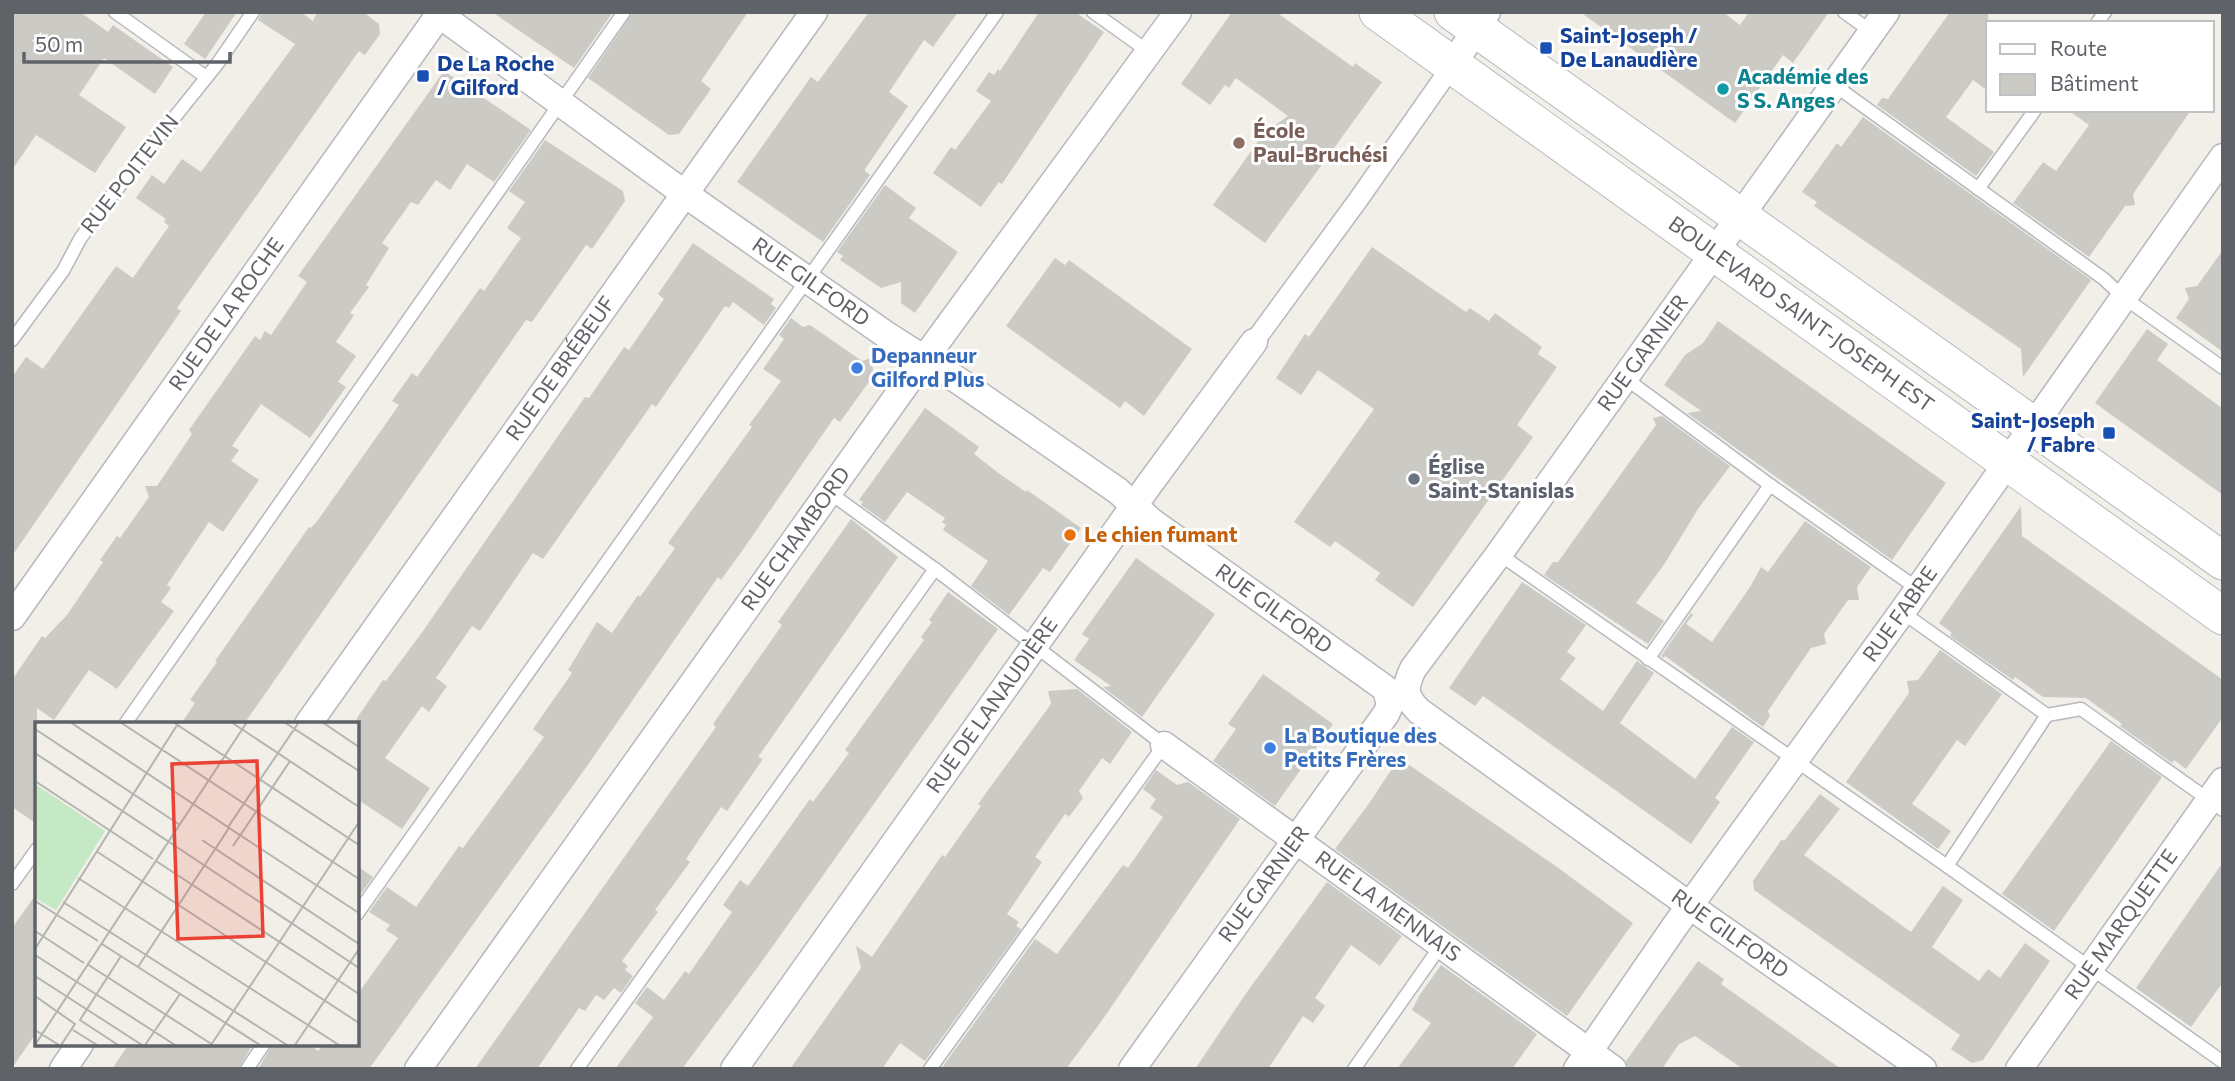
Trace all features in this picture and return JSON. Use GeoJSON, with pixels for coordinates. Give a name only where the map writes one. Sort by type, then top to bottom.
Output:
{"type":"FeatureCollection","features":[{"type":"Feature","properties":{"kind":"main road","name":"BOULEVARD SAINT-JOSEPH EST"},"geometry":{"type":"LineString","coordinates":[[1378,12],[2223,616]]}},
{"type":"Feature","properties":{"kind":"main road"},"geometry":{"type":"LineString","coordinates":[[1472,18],[1741,216],[2223,561]]}},
{"type":"Feature","properties":{"kind":"street","name":"RUE DE BRÉBEUF"},"geometry":{"type":"LineString","coordinates":[[309,722],[814,12]]}},
{"type":"Feature","properties":{"kind":"street","name":"RUE CHAMBORD"},"geometry":{"type":"LineString","coordinates":[[418,1069],[924,359],[1178,12]]}},
{"type":"Feature","properties":{"kind":"street","name":"RUE GILFORD"},"geometry":{"type":"LineString","coordinates":[[438,13],[685,194],[885,334],[1118,491],[1151,521],[1386,689],[1410,702],[1690,906],[1923,1069]]}},
{"type":"Feature","properties":{"kind":"street","name":"RUE DE LA ROCHE"},"geometry":{"type":"LineString","coordinates":[[12,617],[438,13]]}},
{"type":"Feature","properties":{"kind":"street"},"geometry":{"type":"LineString","coordinates":[[1254,342],[1452,66],[1472,18]]}},
{"type":"Feature","properties":{"kind":"street","name":"RUE GARNIER"},"geometry":{"type":"LineString","coordinates":[[1132,1069],[1386,714],[1413,669],[1499,554],[1879,22]]}},
{"type":"Feature","properties":{"kind":"street","name":"RUE FABRE"},"geometry":{"type":"LineString","coordinates":[[1583,1060],[2223,157]]}},
{"type":"Feature","properties":{"kind":"street","name":"RUE DE LANAUDIÈRE"},"geometry":{"type":"LineString","coordinates":[[734,1069],[1254,342]]}},
{"type":"Feature","properties":{"kind":"street","name":"RUE LA MENNAIS"},"geometry":{"type":"LineString","coordinates":[[1164,745],[1442,944],[1583,1060],[1613,1069]]}},
{"type":"Feature","properties":{"kind":"street","name":"RUE MARQUETTE"},"geometry":{"type":"LineString","coordinates":[[2019,1069],[2218,797]]}},
{"type":"Feature","properties":{"kind":"street"},"geometry":{"type":"LineString","coordinates":[[63,1069],[79,1046]]}},
{"type":"Feature","properties":{"kind":"lane"},"geometry":{"type":"LineString","coordinates":[[115,12],[206,76]]}},
{"type":"Feature","properties":{"kind":"lane","name":"RUE POITEVIN"},"geometry":{"type":"LineString","coordinates":[[12,340],[63,271],[80,239],[102,209],[218,63],[253,12]]}},
{"type":"Feature","properties":{"kind":"lane"},"geometry":{"type":"LineString","coordinates":[[126,722],[624,12]]}},
{"type":"Feature","properties":{"kind":"lane"},"geometry":{"type":"LineString","coordinates":[[359,911],[997,12]]}},
{"type":"Feature","properties":{"kind":"lane"},"geometry":{"type":"LineString","coordinates":[[1093,12],[1149,52]]}},
{"type":"Feature","properties":{"kind":"lane"},"geometry":{"type":"LineString","coordinates":[[1844,12],[1879,22]]}},
{"type":"Feature","properties":{"kind":"lane"},"geometry":{"type":"LineString","coordinates":[[1834,85],[2223,368]]}},
{"type":"Feature","properties":{"kind":"lane"},"geometry":{"type":"LineString","coordinates":[[1979,189],[2034,112]]}},
{"type":"Feature","properties":{"kind":"lane"},"geometry":{"type":"LineString","coordinates":[[1625,378],[1918,589]]}},
{"type":"Feature","properties":{"kind":"lane"},"geometry":{"type":"LineString","coordinates":[[1648,659],[1770,485]]}},
{"type":"Feature","properties":{"kind":"lane"},"geometry":{"type":"LineString","coordinates":[[830,494],[935,569],[1164,745],[930,1069]]}},
{"type":"Feature","properties":{"kind":"lane"},"geometry":{"type":"LineString","coordinates":[[1499,554],[2223,1062]]}},
{"type":"Feature","properties":{"kind":"lane"},"geometry":{"type":"LineString","coordinates":[[576,1069],[935,569]]}},
{"type":"Feature","properties":{"kind":"lane"},"geometry":{"type":"LineString","coordinates":[[1902,612],[2047,715],[2081,709],[2218,797]]}},
{"type":"Feature","properties":{"kind":"lane"},"geometry":{"type":"LineString","coordinates":[[1947,866],[2047,715]]}},
{"type":"Feature","properties":{"kind":"lane"},"geometry":{"type":"LineString","coordinates":[[12,884],[35,852]]}},
{"type":"Feature","properties":{"kind":"lane"},"geometry":{"type":"LineString","coordinates":[[1354,1069],[1442,944]]}},
{"type":"Feature","properties":{"kind":"lane"},"geometry":{"type":"LineString","coordinates":[[247,1069],[263,1046]]}},
{"type":"Feature","properties":{"kind":"building"},"geometry":{"type":"Polygon","coordinates":[[[12,12],[80,12],[108,32],[113,25],[173,67],[155,94],[104,58],[79,95],[126,127],[95,173],[36,135],[12,170],[12,12]]]}},
{"type":"Feature","properties":{"kind":"building"},"geometry":{"type":"Polygon","coordinates":[[[206,12],[237,12],[205,59],[184,44],[206,12]]]}},
{"type":"Feature","properties":{"kind":"building"},"geometry":{"type":"Polygon","coordinates":[[[262,12],[301,12],[313,21],[317,12],[363,12],[379,24],[380,34],[365,55],[359,51],[177,308],[181,311],[12,556],[12,377],[26,357],[43,369],[116,266],[133,278],[169,226],[164,222],[166,219],[136,198],[152,175],[164,184],[182,159],[201,172],[295,44],[258,20],[262,12]]]}},
{"type":"Feature","properties":{"kind":"building"},"geometry":{"type":"Polygon","coordinates":[[[492,12],[613,12],[574,68],[492,12]]]}},
{"type":"Feature","properties":{"kind":"building"},"geometry":{"type":"Polygon","coordinates":[[[633,12],[748,12],[701,81],[711,89],[679,134],[669,135],[588,78],[633,12]]]}},
{"type":"Feature","properties":{"kind":"building"},"geometry":{"type":"Polygon","coordinates":[[[869,12],[958,12],[933,47],[924,40],[889,92],[908,106],[865,169],[870,175],[823,242],[737,182],[811,77],[818,82],[869,12]]]}},
{"type":"Feature","properties":{"kind":"building"},"geometry":{"type":"Polygon","coordinates":[[[1039,12],[1075,12],[1104,32],[1002,184],[999,182],[981,207],[933,173],[951,147],[955,150],[991,101],[976,91],[989,72],[994,75],[998,69],[1000,71],[1039,12]]]}},
{"type":"Feature","properties":{"kind":"building"},"geometry":{"type":"Polygon","coordinates":[[[1232,12],[1276,12],[1353,67],[1355,63],[1382,82],[1265,243],[1213,205],[1264,133],[1288,116],[1236,78],[1229,88],[1225,85],[1210,105],[1181,84],[1232,12]]]}},
{"type":"Feature","properties":{"kind":"building","name":"Académie des S S. Anges"},"geometry":{"type":"Polygon","coordinates":[[[1580,12],[1723,12],[1740,25],[1749,12],[1829,12],[1793,63],[1783,55],[1735,123],[1580,12]]]}},
{"type":"Feature","properties":{"kind":"building"},"geometry":{"type":"Polygon","coordinates":[[[1950,12],[1988,12],[1986,90],[1973,80],[1946,117],[1994,152],[1976,176],[1877,105],[1882,98],[1888,99],[1950,12]]]}},
{"type":"Feature","properties":{"kind":"building"},"geometry":{"type":"Polygon","coordinates":[[[444,71],[531,130],[494,182],[467,164],[450,190],[436,180],[418,205],[411,202],[382,243],[389,248],[366,285],[369,287],[350,313],[354,315],[336,342],[356,356],[338,382],[346,387],[310,438],[261,404],[232,446],[239,450],[231,461],[259,480],[223,532],[209,522],[167,585],[171,588],[161,602],[174,611],[117,689],[89,670],[54,720],[37,708],[35,823],[12,807],[12,680],[42,636],[45,638],[67,615],[103,562],[100,560],[117,536],[120,538],[149,497],[145,486],[157,486],[192,434],[189,430],[255,336],[260,340],[265,331],[271,335],[307,282],[298,276],[444,71]]]}},
{"type":"Feature","properties":{"kind":"building"},"geometry":{"type":"Polygon","coordinates":[[[2071,112],[2190,112],[2133,194],[2135,205],[2125,206],[2089,257],[2013,203],[2043,162],[2056,171],[2089,125],[2071,112]]]}},
{"type":"Feature","properties":{"kind":"building"},"geometry":{"type":"Polygon","coordinates":[[[1863,117],[2091,280],[2023,377],[2021,349],[1814,206],[1817,202],[1802,192],[1837,143],[1841,147],[1863,117]]]}},
{"type":"Feature","properties":{"kind":"building"},"geometry":{"type":"Polygon","coordinates":[[[545,140],[623,191],[625,201],[592,249],[586,245],[532,322],[526,320],[245,722],[182,722],[195,703],[190,700],[217,662],[215,661],[399,405],[392,401],[412,373],[417,377],[480,288],[484,291],[521,238],[507,228],[525,202],[509,191],[545,140]]]}},
{"type":"Feature","properties":{"kind":"building"},"geometry":{"type":"Polygon","coordinates":[[[885,185],[916,208],[909,218],[958,252],[915,313],[901,303],[901,282],[881,288],[840,260],[843,256],[837,252],[885,185]]]}},
{"type":"Feature","properties":{"kind":"building"},"geometry":{"type":"Polygon","coordinates":[[[693,243],[774,299],[771,304],[776,308],[764,325],[733,302],[729,308],[725,306],[656,407],[652,404],[543,559],[533,553],[480,631],[472,626],[436,678],[447,686],[429,712],[422,706],[385,758],[430,788],[402,829],[359,800],[357,718],[383,680],[386,681],[423,631],[585,397],[589,398],[624,347],[629,350],[664,299],[658,294],[693,243]]]}},
{"type":"Feature","properties":{"kind":"building","name":"Église Saint-Stanislas"},"geometry":{"type":"Polygon","coordinates":[[[1372,247],[1466,312],[1470,308],[1489,321],[1495,313],[1542,347],[1538,354],[1557,367],[1517,425],[1533,437],[1413,607],[1375,580],[1380,573],[1335,541],[1330,547],[1294,522],[1374,409],[1318,370],[1301,395],[1276,378],[1305,334],[1309,337],[1372,247]]]}},
{"type":"Feature","properties":{"kind":"building"},"geometry":{"type":"Polygon","coordinates":[[[2223,250],[2223,352],[2176,318],[2189,299],[2185,288],[2197,286],[2223,250]]]}},
{"type":"Feature","properties":{"kind":"building"},"geometry":{"type":"Polygon","coordinates":[[[1055,258],[1065,265],[1069,260],[1192,349],[1144,416],[1125,401],[1120,408],[1006,326],[1055,258]]]}},
{"type":"Feature","properties":{"kind":"building"},"geometry":{"type":"Polygon","coordinates":[[[791,318],[803,327],[810,325],[862,361],[871,358],[874,375],[840,422],[834,418],[721,580],[718,577],[587,766],[369,1069],[258,1069],[272,1046],[312,1046],[318,1051],[322,1046],[359,1046],[359,992],[398,938],[386,930],[390,925],[369,912],[387,887],[416,907],[459,846],[463,848],[544,737],[533,729],[572,673],[568,670],[597,622],[612,633],[638,595],[640,597],[675,548],[668,543],[752,427],[749,425],[781,381],[763,369],[784,339],[779,335],[791,318]]]}},
{"type":"Feature","properties":{"kind":"building"},"geometry":{"type":"Polygon","coordinates":[[[1718,321],[1946,483],[1892,560],[1687,413],[1701,411],[1664,385],[1685,355],[1703,343],[1718,321]]]}},
{"type":"Feature","properties":{"kind":"building"},"geometry":{"type":"Polygon","coordinates":[[[2147,329],[2168,344],[2157,360],[2223,409],[2223,495],[2095,403],[2147,329]]]}},
{"type":"Feature","properties":{"kind":"building"},"geometry":{"type":"Polygon","coordinates":[[[925,408],[979,447],[974,454],[1001,475],[1081,528],[1050,572],[1043,568],[1009,615],[971,586],[988,561],[943,530],[946,525],[942,522],[945,518],[907,492],[885,522],[861,505],[863,502],[859,500],[925,408]]]}},
{"type":"Feature","properties":{"kind":"building"},"geometry":{"type":"Polygon","coordinates":[[[1662,416],[1730,466],[1636,603],[1664,621],[1648,644],[1544,575],[1553,562],[1558,562],[1656,425],[1653,418],[1662,416]]]}},
{"type":"Feature","properties":{"kind":"building"},"geometry":{"type":"Polygon","coordinates":[[[2021,506],[2022,536],[2223,680],[2223,717],[2186,769],[2174,760],[2172,763],[2086,698],[2043,697],[2015,677],[2013,680],[1950,636],[1952,633],[1939,623],[2021,506]]]}},
{"type":"Feature","properties":{"kind":"building"},"geometry":{"type":"Polygon","coordinates":[[[851,519],[898,557],[758,757],[763,759],[727,811],[721,807],[686,859],[690,862],[622,961],[628,966],[625,970],[633,976],[621,993],[614,988],[604,1000],[596,995],[585,1011],[579,1008],[537,1069],[475,1069],[716,727],[713,724],[782,625],[778,622],[851,519]]]}},
{"type":"Feature","properties":{"kind":"building"},"geometry":{"type":"Polygon","coordinates":[[[1805,521],[1871,567],[1857,587],[1859,600],[1848,600],[1824,634],[1826,644],[1811,648],[1768,711],[1770,716],[1763,727],[1665,656],[1661,656],[1691,613],[1693,615],[1686,624],[1712,642],[1761,567],[1768,572],[1805,521]]]}},
{"type":"Feature","properties":{"kind":"building"},"geometry":{"type":"Polygon","coordinates":[[[1136,558],[1215,614],[1142,717],[1103,687],[1111,686],[1074,660],[1089,639],[1082,634],[1136,558]]]}},
{"type":"Feature","properties":{"kind":"building"},"geometry":{"type":"Polygon","coordinates":[[[1522,582],[1586,625],[1567,652],[1576,658],[1560,679],[1603,711],[1637,661],[1654,673],[1620,723],[1695,779],[1732,727],[1754,742],[1715,798],[1720,802],[1691,844],[1483,696],[1475,706],[1449,688],[1522,582]]]}},
{"type":"Feature","properties":{"kind":"building"},"geometry":{"type":"Polygon","coordinates":[[[948,592],[998,629],[760,964],[682,1069],[615,1069],[653,1017],[635,1003],[647,987],[664,1000],[685,971],[689,974],[732,912],[723,905],[740,880],[748,886],[810,799],[813,802],[849,753],[845,750],[924,640],[921,637],[932,622],[929,620],[948,592]]]}},
{"type":"Feature","properties":{"kind":"building"},"geometry":{"type":"Polygon","coordinates":[[[1940,650],[2002,694],[1965,746],[1957,740],[1912,804],[1951,831],[1938,849],[1846,782],[1909,693],[1907,681],[1918,680],[1940,650]]]}},
{"type":"Feature","properties":{"kind":"building","name":"La Boutique des Petits Frères"},"geometry":{"type":"Polygon","coordinates":[[[1263,674],[1333,724],[1275,806],[1213,761],[1236,729],[1228,724],[1263,674]]]}},
{"type":"Feature","properties":{"kind":"building"},"geometry":{"type":"Polygon","coordinates":[[[1077,689],[1132,732],[1110,764],[1102,758],[1079,791],[1083,798],[1069,817],[1065,814],[1035,857],[1042,862],[1007,914],[1019,922],[1016,926],[1021,929],[925,1061],[900,1043],[882,1069],[790,1069],[861,968],[856,946],[872,957],[1051,704],[1048,691],[1077,689]]]}},
{"type":"Feature","properties":{"kind":"building"},"geometry":{"type":"Polygon","coordinates":[[[2111,741],[2162,777],[2054,931],[2002,894],[2111,741]]]}},
{"type":"Feature","properties":{"kind":"building"},"geometry":{"type":"Polygon","coordinates":[[[1399,758],[1633,923],[1567,1016],[1335,849],[1399,758]]]}},
{"type":"Feature","properties":{"kind":"building"},"geometry":{"type":"Polygon","coordinates":[[[1156,770],[1177,785],[1188,782],[1240,819],[1103,1019],[1066,1069],[941,1069],[1035,939],[1057,954],[1123,865],[1128,868],[1163,817],[1150,808],[1156,799],[1143,789],[1156,770]]]}},
{"type":"Feature","properties":{"kind":"building"},"geometry":{"type":"Polygon","coordinates":[[[1820,794],[1840,809],[1804,855],[1911,932],[1943,886],[1963,900],[1932,947],[1979,981],[1988,969],[2000,978],[2025,943],[2050,961],[1983,1060],[1972,1063],[1951,1049],[1960,1035],[1754,890],[1753,881],[1782,839],[1784,841],[1820,794]]]}},
{"type":"Feature","properties":{"kind":"building"},"geometry":{"type":"Polygon","coordinates":[[[2223,862],[2223,982],[2191,1027],[2136,988],[2223,862]]]}},
{"type":"Feature","properties":{"kind":"building"},"geometry":{"type":"Polygon","coordinates":[[[359,867],[373,877],[359,896],[359,867]]]}},
{"type":"Feature","properties":{"kind":"building"},"geometry":{"type":"Polygon","coordinates":[[[1327,882],[1402,936],[1380,966],[1351,945],[1315,998],[1325,1006],[1313,1023],[1303,1016],[1268,1069],[1195,1069],[1247,992],[1327,882]]]}},
{"type":"Feature","properties":{"kind":"building"},"geometry":{"type":"Polygon","coordinates":[[[35,896],[35,1035],[12,1068],[12,928],[35,896]]]}},
{"type":"Feature","properties":{"kind":"building"},"geometry":{"type":"Polygon","coordinates":[[[1698,961],[1724,979],[1721,984],[1841,1069],[1743,1069],[1695,1036],[1679,1044],[1662,1069],[1628,1069],[1626,1061],[1698,961]]]}},
{"type":"Feature","properties":{"kind":"building"},"geometry":{"type":"Polygon","coordinates":[[[1441,965],[1537,1034],[1512,1069],[1397,1069],[1431,1023],[1412,1010],[1441,965]]]}},
{"type":"Feature","properties":{"kind":"building"},"geometry":{"type":"Polygon","coordinates":[[[128,1046],[252,1046],[238,1069],[112,1069],[128,1046]]]}},
{"type":"Feature","properties":{"kind":"place","name":"Saint-Joseph / De Lanaudière"},"geometry":{"type":"Point","coordinates":[1546,48]}},
{"type":"Feature","properties":{"kind":"place","name":"De La Roche / Gilford"},"geometry":{"type":"Point","coordinates":[423,76]}},
{"type":"Feature","properties":{"kind":"place","name":"Académie des S S. Anges"},"geometry":{"type":"Point","coordinates":[1723,89]}},
{"type":"Feature","properties":{"kind":"place","name":"École Paul-Bruchési"},"geometry":{"type":"Point","coordinates":[1239,143]}},
{"type":"Feature","properties":{"kind":"place","name":"Depanneur Gilford Plus"},"geometry":{"type":"Point","coordinates":[857,368]}},
{"type":"Feature","properties":{"kind":"place","name":"Saint-Joseph / Fabre"},"geometry":{"type":"Point","coordinates":[2109,433]}},
{"type":"Feature","properties":{"kind":"place","name":"Église Saint-Stanislas"},"geometry":{"type":"Point","coordinates":[1414,479]}},
{"type":"Feature","properties":{"kind":"place","name":"Le chien fumant"},"geometry":{"type":"Point","coordinates":[1070,535]}},
{"type":"Feature","properties":{"kind":"place","name":"La Boutique des Petits Frères"},"geometry":{"type":"Point","coordinates":[1270,748]}}]}
